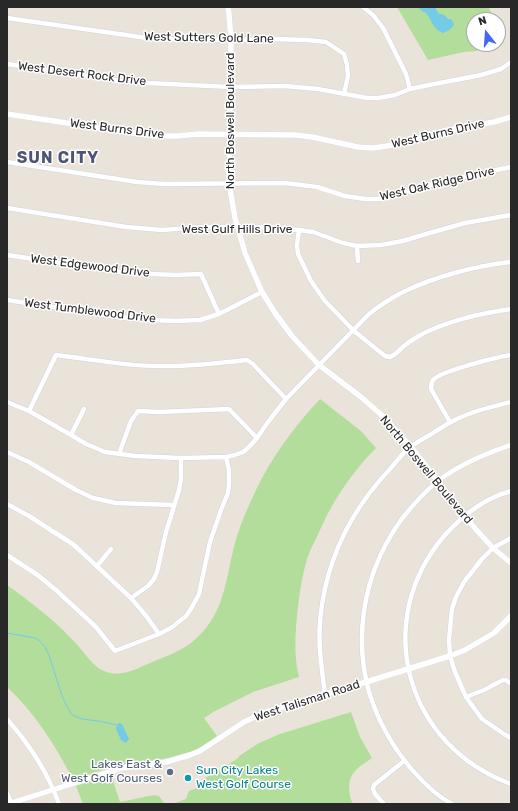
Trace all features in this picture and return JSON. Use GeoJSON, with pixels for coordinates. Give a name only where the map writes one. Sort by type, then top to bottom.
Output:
{"type":"FeatureCollection","features":[{"type":"Feature","properties":{"kind":"street","name":"North Boswell Boulevard"},"geometry":{"type":"LineString","coordinates":[[228,7],[231,40],[229,183],[238,228],[245,253],[262,292],[292,336],[319,365],[361,397],[385,418],[411,447],[464,516],[493,548],[511,563]]}},
{"type":"Feature","properties":{"kind":"street"},"geometry":{"type":"LineString","coordinates":[[363,7],[373,15],[383,28],[406,74],[410,89]]}},
{"type":"Feature","properties":{"kind":"street","name":"West Sutters Gold Lane"},"geometry":{"type":"LineString","coordinates":[[7,18],[154,39],[273,39],[326,42],[344,54],[348,76],[344,94]]}},
{"type":"Feature","properties":{"kind":"street","name":"West Desert Rock Drive"},"geometry":{"type":"LineString","coordinates":[[7,64],[121,82],[231,87],[286,86],[318,89],[367,98],[378,98],[395,95],[410,89],[481,75],[501,69],[511,62]]}},
{"type":"Feature","properties":{"kind":"street","name":"West Burns Drive"},"geometry":{"type":"LineString","coordinates":[[7,114],[154,136],[198,134],[301,136],[358,147],[374,148],[394,145],[436,133],[511,117]]}},
{"type":"Feature","properties":{"kind":"street","name":"West Oak Ridge Drive"},"geometry":{"type":"LineString","coordinates":[[7,162],[137,182],[164,184],[302,184],[365,199],[390,197],[443,181],[511,167]]}},
{"type":"Feature","properties":{"kind":"street","name":"West Gulf Hills Drive"},"geometry":{"type":"LineString","coordinates":[[7,208],[126,227],[162,230],[204,228],[299,230],[312,232],[343,243],[357,246],[381,245],[403,241],[465,223],[511,214]]}},
{"type":"Feature","properties":{"kind":"street"},"geometry":{"type":"LineString","coordinates":[[299,230],[297,245],[298,254],[311,281],[325,301],[354,331],[385,356],[394,356],[406,344],[418,336],[442,326],[477,315],[511,309]]}},
{"type":"Feature","properties":{"kind":"street"},"geometry":{"type":"LineString","coordinates":[[357,246],[358,261]]}},
{"type":"Feature","properties":{"kind":"street","name":"West Edgewood Drive"},"geometry":{"type":"LineString","coordinates":[[7,255],[126,273],[176,275],[201,274],[219,314]]}},
{"type":"Feature","properties":{"kind":"street"},"geometry":{"type":"LineString","coordinates":[[7,402],[29,411],[86,444],[104,452],[135,456],[181,458],[226,457],[234,455],[243,452],[249,447],[286,399],[370,314],[382,304],[429,282],[463,271],[511,262]]}},
{"type":"Feature","properties":{"kind":"street","name":"West Tumblewood Drive"},"geometry":{"type":"LineString","coordinates":[[7,300],[118,317],[176,321],[200,320],[219,314],[262,292]]}},
{"type":"Feature","properties":{"kind":"street"},"geometry":{"type":"LineString","coordinates":[[29,411],[56,355],[122,364],[157,366],[192,366],[247,360],[253,364],[286,399]]}},
{"type":"Feature","properties":{"kind":"street"},"geometry":{"type":"LineString","coordinates":[[450,422],[431,389],[432,381],[460,368],[511,355]]}},
{"type":"Feature","properties":{"kind":"street"},"geometry":{"type":"LineString","coordinates":[[325,694],[319,642],[322,603],[325,585],[332,562],[345,531],[353,517],[384,474],[411,447],[450,422],[479,410],[511,402]]}},
{"type":"Feature","properties":{"kind":"street"},"geometry":{"type":"LineString","coordinates":[[71,434],[84,409]]}},
{"type":"Feature","properties":{"kind":"street"},"geometry":{"type":"LineString","coordinates":[[119,454],[131,421],[138,411],[159,412],[229,409],[257,438]]}},
{"type":"Feature","properties":{"kind":"street"},"geometry":{"type":"LineString","coordinates":[[452,804],[431,788],[404,761],[394,748],[381,725],[372,704],[366,682],[362,653],[363,618],[370,583],[383,549],[394,530],[420,497],[437,481],[455,469],[486,453],[511,445]]}},
{"type":"Feature","properties":{"kind":"street"},"geometry":{"type":"LineString","coordinates":[[7,452],[29,462],[76,490],[93,498],[116,503],[174,505]]}},
{"type":"Feature","properties":{"kind":"street"},"geometry":{"type":"LineString","coordinates":[[7,555],[39,576],[57,591],[96,627],[115,651],[159,634],[171,628],[186,616],[199,594],[210,542],[216,522],[228,493],[229,470],[226,457]]}},
{"type":"Feature","properties":{"kind":"street"},"geometry":{"type":"LineString","coordinates":[[131,598],[148,586],[154,579],[157,572],[166,532],[182,479],[181,458]]}},
{"type":"Feature","properties":{"kind":"street"},"geometry":{"type":"LineString","coordinates":[[511,491],[489,500],[464,516],[436,545],[415,583],[410,599],[406,628],[408,669],[420,704],[427,717],[440,735],[454,750],[475,767],[511,784]]}},
{"type":"Feature","properties":{"kind":"street"},"geometry":{"type":"LineString","coordinates":[[7,504],[29,516],[74,545],[131,598],[159,634]]}},
{"type":"Feature","properties":{"kind":"street"},"geometry":{"type":"LineString","coordinates":[[511,538],[493,548],[464,582],[456,597],[452,609],[449,640],[450,656],[466,697],[482,719],[511,738]]}},
{"type":"Feature","properties":{"kind":"street"},"geometry":{"type":"LineString","coordinates":[[97,566],[111,549]]}},
{"type":"Feature","properties":{"kind":"street","name":"West Talisman Road"},"geometry":{"type":"LineString","coordinates":[[10,804],[122,768],[166,762],[190,755],[200,751],[244,722],[263,714],[465,650],[494,633],[511,616]]}},
{"type":"Feature","properties":{"kind":"street"},"geometry":{"type":"LineString","coordinates":[[466,697],[503,680],[506,680],[511,684]]}},
{"type":"Feature","properties":{"kind":"street"},"geometry":{"type":"LineString","coordinates":[[7,719],[28,745],[42,766],[59,804]]}},
{"type":"Feature","properties":{"kind":"street"},"geometry":{"type":"LineString","coordinates":[[384,804],[375,794],[373,789],[374,785],[404,761]]}},
{"type":"Feature","properties":{"kind":"street"},"geometry":{"type":"LineString","coordinates":[[7,793],[10,804]]}},
{"type":"Feature","properties":{"kind":"green space"},"geometry":{"type":"Polygon","coordinates":[[[397,7],[488,7],[491,12],[466,12],[466,52],[428,60],[397,7]]]}},
{"type":"Feature","properties":{"kind":"green space"},"geometry":{"type":"Polygon","coordinates":[[[320,399],[361,431],[376,448],[349,479],[334,502],[308,556],[301,586],[296,624],[295,639],[299,677],[253,692],[204,718],[217,736],[194,750],[175,757],[113,767],[73,780],[44,730],[27,708],[7,687],[7,585],[57,625],[74,641],[94,664],[104,671],[116,674],[128,672],[186,646],[202,633],[217,610],[226,584],[239,530],[262,477],[285,442],[320,399]]]}},
{"type":"Feature","properties":{"kind":"green space"},"geometry":{"type":"Polygon","coordinates":[[[351,712],[360,737],[372,758],[352,774],[349,792],[353,804],[172,804],[186,799],[189,791],[200,787],[203,779],[220,770],[259,743],[280,734],[351,712]]]}},
{"type":"Feature","properties":{"kind":"green space","name":"Sun City Lakes West Golf Course"},"geometry":{"type":"Polygon","coordinates":[[[111,775],[120,802],[154,795],[159,796],[164,803],[169,804],[83,804],[76,786],[111,775]]]}},
{"type":"Feature","properties":{"kind":"water"},"geometry":{"type":"Polygon","coordinates":[[[418,7],[435,7],[438,13],[444,15],[448,19],[451,19],[454,24],[453,26],[450,30],[443,33],[440,32],[437,30],[426,13],[418,7]]]}},
{"type":"Feature","properties":{"kind":"water"},"geometry":{"type":"Polygon","coordinates":[[[119,723],[122,724],[129,739],[126,743],[121,740],[116,729],[119,723]]]}},
{"type":"Feature","properties":{"kind":"waterway"},"geometry":{"type":"LineString","coordinates":[[7,633],[35,638],[45,647],[61,693],[72,715],[82,719],[117,725]]}},
{"type":"Feature","properties":{"kind":"place","name":"Lakes East & West Golf Courses"},"geometry":{"type":"Point","coordinates":[170,772]}},
{"type":"Feature","properties":{"kind":"place","name":"Sun City Lakes West Golf Course"},"geometry":{"type":"Point","coordinates":[188,778]}},
{"type":"Feature","properties":{"kind":"district","name":"SUN CITY"},"geometry":{"type":"Point","coordinates":[58,158]}}]}
